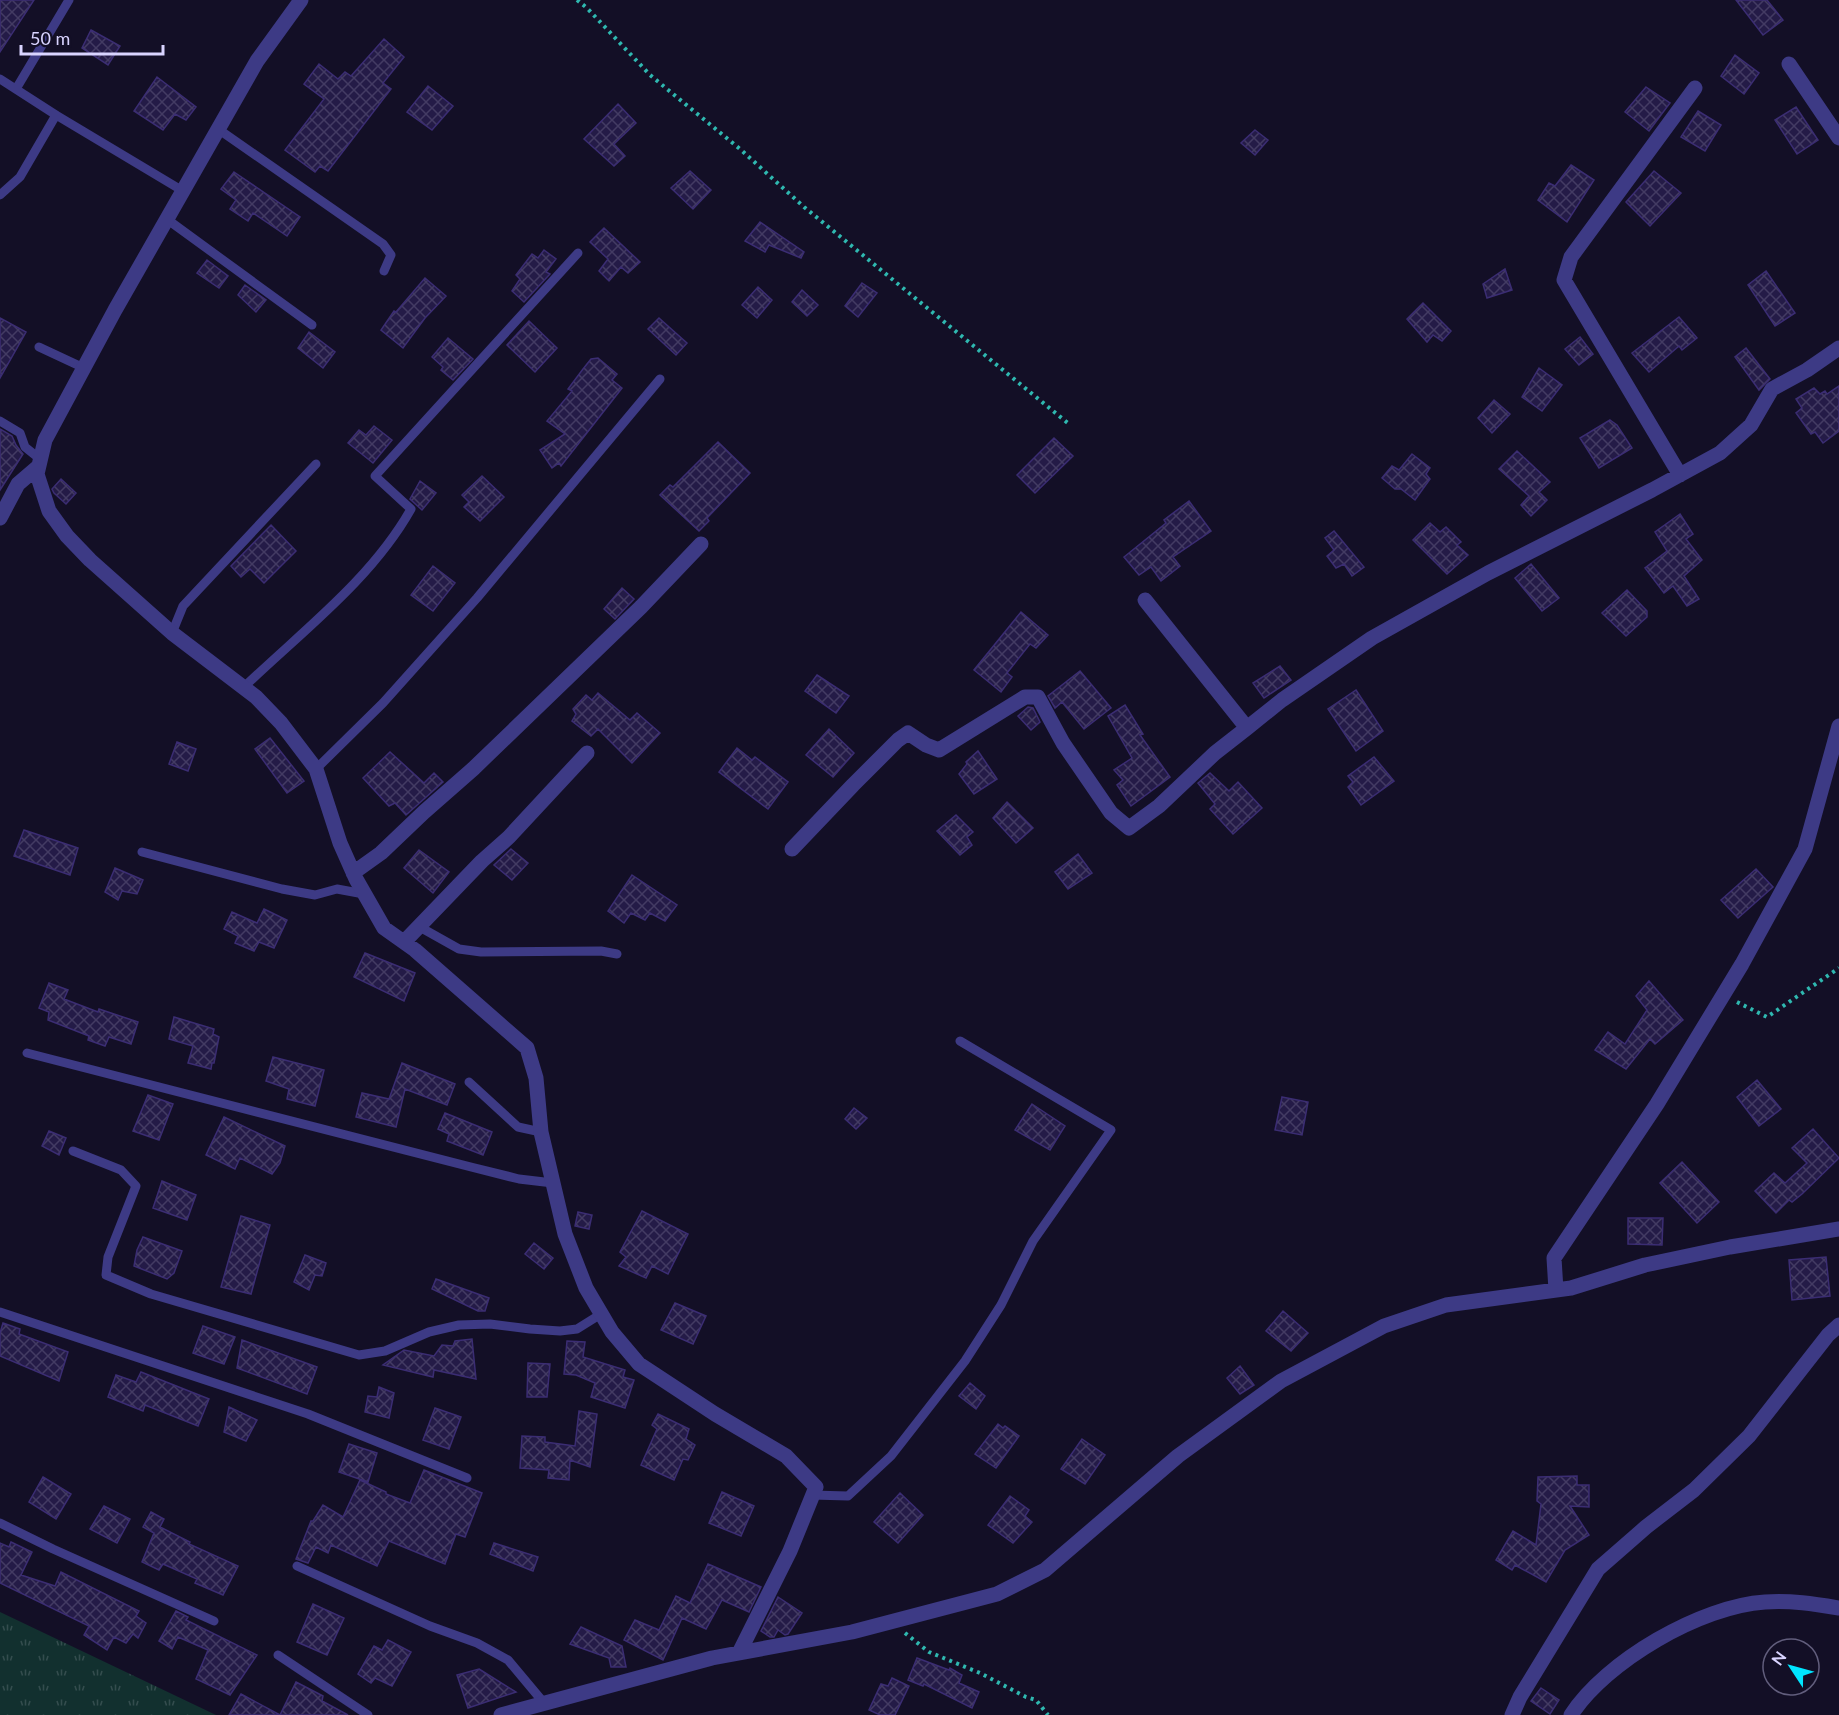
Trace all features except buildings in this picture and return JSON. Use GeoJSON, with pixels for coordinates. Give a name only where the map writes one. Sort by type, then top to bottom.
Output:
{"type":"FeatureCollection","features":[{"type":"Feature","properties":{"kind":"street"},"geometry":{"type":"LineString","coordinates":[[302,0],[257,61],[84,368],[45,440],[37,474],[49,511],[67,536],[131,599],[256,697],[281,723],[316,769],[340,843],[353,873],[384,928],[483,1008],[527,1048],[536,1078],[541,1132],[565,1234],[586,1288],[612,1332],[639,1364],[715,1414],[786,1456],[816,1487],[790,1551],[739,1653]]}},
{"type":"Feature","properties":{"kind":"street"},"geometry":{"type":"LineString","coordinates":[[1789,64],[1839,138]]}},
{"type":"Feature","properties":{"kind":"street"},"geometry":{"type":"LineString","coordinates":[[1680,475],[1564,280],[1571,257],[1695,88]]}},
{"type":"Feature","properties":{"kind":"street"},"geometry":{"type":"LineString","coordinates":[[792,849],[898,740],[908,733],[926,745],[939,750],[1026,697],[1038,697],[1063,743],[1111,813],[1129,828],[1159,806],[1215,753],[1282,700],[1372,638],[1488,573],[1720,453],[1751,425],[1772,389],[1807,370],[1839,348]]}},
{"type":"Feature","properties":{"kind":"street"},"geometry":{"type":"LineString","coordinates":[[0,518],[18,484],[39,462]]}},
{"type":"Feature","properties":{"kind":"street"},"geometry":{"type":"LineString","coordinates":[[353,873],[381,854],[473,769],[641,607],[700,544]]}},
{"type":"Feature","properties":{"kind":"street"},"geometry":{"type":"LineString","coordinates":[[1145,600],[1247,728]]}},
{"type":"Feature","properties":{"kind":"street"},"geometry":{"type":"LineString","coordinates":[[1556,1290],[1554,1258],[1657,1104],[1723,996],[1805,849],[1839,726]]}},
{"type":"Feature","properties":{"kind":"street"},"geometry":{"type":"LineString","coordinates":[[404,942],[482,861],[509,837],[587,753]]}},
{"type":"Feature","properties":{"kind":"street"},"geometry":{"type":"LineString","coordinates":[[501,1715],[682,1665],[852,1632],[997,1594],[1046,1570],[1178,1456],[1281,1381],[1384,1326],[1446,1305],[1571,1288],[1645,1265],[1730,1247],[1839,1229]]}},
{"type":"Feature","properties":{"kind":"street"},"geometry":{"type":"LineString","coordinates":[[1512,1715],[1520,1697],[1598,1569],[1646,1527],[1694,1490],[1749,1436],[1828,1335],[1839,1325]]}},
{"type":"Feature","properties":{"kind":"street"},"geometry":{"type":"LineString","coordinates":[[1571,1715],[1579,1702],[1625,1661],[1683,1626],[1732,1607],[1766,1602],[1813,1604],[1839,1608]]}},
{"type":"Feature","properties":{"kind":"lane"},"geometry":{"type":"LineString","coordinates":[[16,89],[69,0]]}},
{"type":"Feature","properties":{"kind":"lane"},"geometry":{"type":"LineString","coordinates":[[0,78],[56,115],[183,191]]}},
{"type":"Feature","properties":{"kind":"lane"},"geometry":{"type":"LineString","coordinates":[[0,195],[20,177],[56,115]]}},
{"type":"Feature","properties":{"kind":"lane"},"geometry":{"type":"LineString","coordinates":[[218,129],[383,244],[391,255],[384,271]]}},
{"type":"Feature","properties":{"kind":"lane"},"geometry":{"type":"LineString","coordinates":[[168,220],[312,325]]}},
{"type":"Feature","properties":{"kind":"lane"},"geometry":{"type":"LineString","coordinates":[[243,688],[338,599],[381,553],[411,509],[375,476],[578,253]]}},
{"type":"Feature","properties":{"kind":"lane"},"geometry":{"type":"LineString","coordinates":[[39,346],[84,368]]}},
{"type":"Feature","properties":{"kind":"lane"},"geometry":{"type":"LineString","coordinates":[[316,769],[383,703],[469,607],[660,379]]}},
{"type":"Feature","properties":{"kind":"lane"},"geometry":{"type":"LineString","coordinates":[[0,422],[20,434],[25,447],[39,462]]}},
{"type":"Feature","properties":{"kind":"lane"},"geometry":{"type":"LineString","coordinates":[[172,633],[183,606],[316,464]]}},
{"type":"Feature","properties":{"kind":"lane"},"geometry":{"type":"LineString","coordinates":[[142,852],[282,889],[315,895],[337,890],[364,894]]}},
{"type":"Feature","properties":{"kind":"lane"},"geometry":{"type":"LineString","coordinates":[[418,926],[459,949],[481,952],[601,951],[617,954]]}},
{"type":"Feature","properties":{"kind":"lane"},"geometry":{"type":"LineString","coordinates":[[812,1495],[848,1496],[891,1456],[965,1361],[1001,1305],[1033,1241],[1111,1130],[960,1041]]}},
{"type":"Feature","properties":{"kind":"lane"},"geometry":{"type":"LineString","coordinates":[[27,1053],[519,1179],[553,1182]]}},
{"type":"Feature","properties":{"kind":"lane"},"geometry":{"type":"LineString","coordinates":[[470,1082],[518,1127],[541,1132]]}},
{"type":"Feature","properties":{"kind":"lane"},"geometry":{"type":"LineString","coordinates":[[73,1151],[121,1170],[136,1186],[108,1257],[106,1275],[151,1294],[359,1355],[385,1351],[429,1332],[459,1325],[490,1324],[560,1331],[577,1329],[601,1314]]}},
{"type":"Feature","properties":{"kind":"lane"},"geometry":{"type":"LineString","coordinates":[[0,1312],[308,1414],[467,1478]]}},
{"type":"Feature","properties":{"kind":"lane"},"geometry":{"type":"LineString","coordinates":[[0,1523],[214,1621]]}},
{"type":"Feature","properties":{"kind":"lane"},"geometry":{"type":"LineString","coordinates":[[297,1566],[430,1626],[477,1643],[508,1660],[544,1703]]}},
{"type":"Feature","properties":{"kind":"lane"},"geometry":{"type":"LineString","coordinates":[[278,1655],[368,1715]]}},
{"type":"Feature","properties":{"kind":"path"},"geometry":{"type":"LineString","coordinates":[[577,0],[650,75],[740,149],[804,207],[1069,424]]}},
{"type":"Feature","properties":{"kind":"path"},"geometry":{"type":"LineString","coordinates":[[1723,996],[1767,1017],[1839,968]]}},
{"type":"Feature","properties":{"kind":"path"},"geometry":{"type":"LineString","coordinates":[[891,1622],[929,1652],[1036,1700],[1048,1715]]}},
{"type":"Feature","properties":{"kind":"green space"},"geometry":{"type":"Polygon","coordinates":[[[0,1612],[216,1715],[0,1715],[0,1612]]]}}]}
